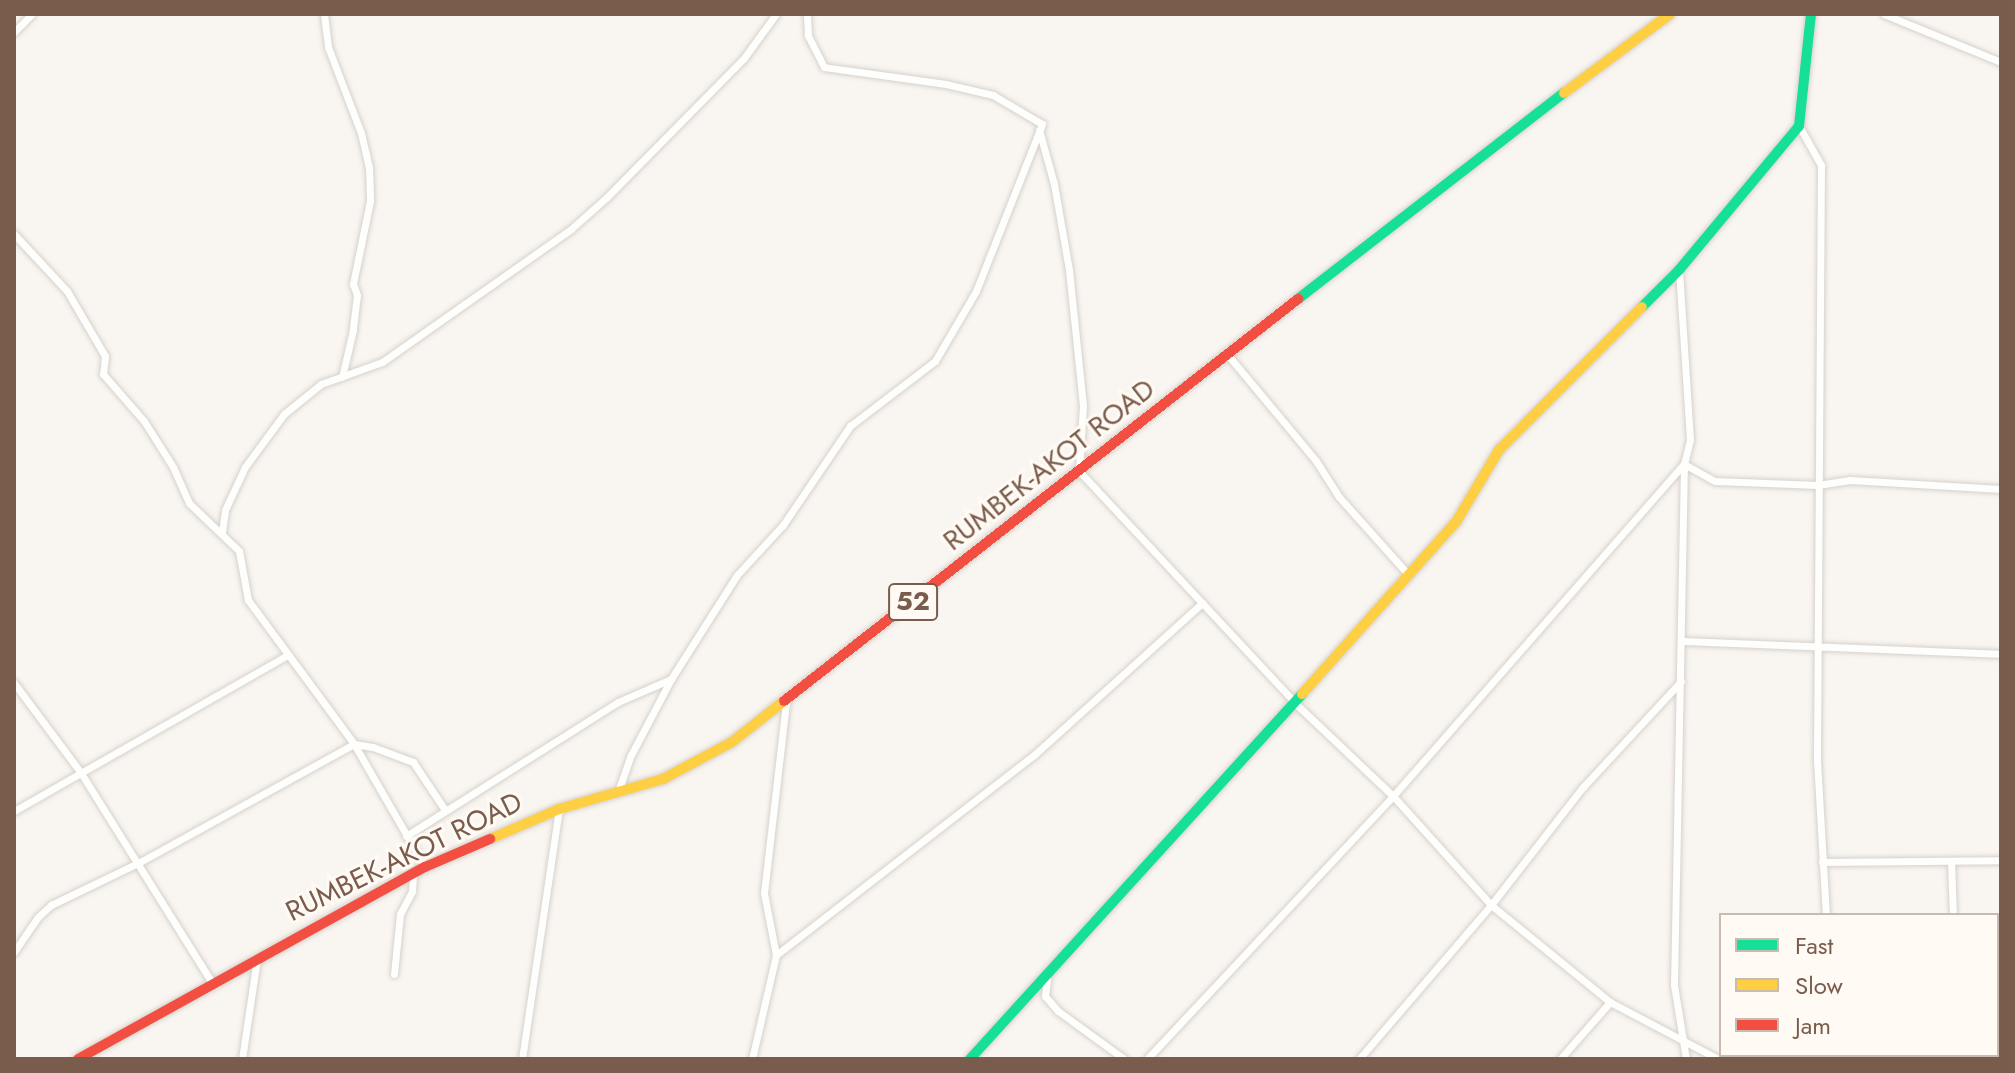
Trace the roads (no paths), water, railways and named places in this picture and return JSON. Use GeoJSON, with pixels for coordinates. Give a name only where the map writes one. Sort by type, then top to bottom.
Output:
{"type":"FeatureCollection","features":[{"type":"Feature","properties":{"kind":"main road","name":"RUMBEK-AKOT ROAD"},"geometry":{"type":"LineString","coordinates":[[78,1059],[425,867],[559,809],[663,779],[702,761],[786,703],[1494,145],[1670,14]]}},
{"type":"Feature","properties":{"kind":"main road"},"geometry":{"type":"LineString","coordinates":[[970,1059],[1047,978],[1295,703],[1407,573],[1456,522],[1499,450],[1679,270],[1799,126],[1811,14]]}},
{"type":"Feature","properties":{"kind":"street"},"geometry":{"type":"LineString","coordinates":[[14,32],[32,14]]}},
{"type":"Feature","properties":{"kind":"street"},"geometry":{"type":"LineString","coordinates":[[324,14],[328,47],[361,133],[369,167],[370,201],[353,284],[357,295],[342,377]]}},
{"type":"Feature","properties":{"kind":"street"},"geometry":{"type":"LineString","coordinates":[[222,532],[225,510],[245,467],[284,414],[321,384],[382,362],[571,229],[607,197],[744,58],[776,14]]}},
{"type":"Feature","properties":{"kind":"street"},"geometry":{"type":"LineString","coordinates":[[618,792],[631,755],[671,679],[737,575],[783,525],[850,426],[935,361],[976,291],[1042,124],[993,95],[946,84],[824,67],[808,35],[807,14]]}},
{"type":"Feature","properties":{"kind":"street"},"geometry":{"type":"LineString","coordinates":[[1884,14],[2001,62]]}},
{"type":"Feature","properties":{"kind":"street"},"geometry":{"type":"LineString","coordinates":[[1799,126],[1821,165],[1817,648],[1826,913]]}},
{"type":"Feature","properties":{"kind":"street"},"geometry":{"type":"LineString","coordinates":[[1039,130],[1054,184],[1069,270],[1083,405],[1079,471],[1295,703],[1393,796],[1491,905],[1610,1002],[1718,1059]]}},
{"type":"Feature","properties":{"kind":"street"},"geometry":{"type":"LineString","coordinates":[[14,234],[67,291],[105,356],[103,374],[144,421],[173,467],[189,503],[239,551],[248,600],[354,744],[425,867]]}},
{"type":"Feature","properties":{"kind":"street"},"geometry":{"type":"LineString","coordinates":[[1679,270],[1690,440],[1684,464],[1674,985],[1686,1059]]}},
{"type":"Feature","properties":{"kind":"street"},"geometry":{"type":"LineString","coordinates":[[1227,354],[1316,461],[1339,497],[1407,573]]}},
{"type":"Feature","properties":{"kind":"street"},"geometry":{"type":"LineString","coordinates":[[1684,464],[1715,481],[1818,485],[1850,480],[2001,489]]}},
{"type":"Feature","properties":{"kind":"street"},"geometry":{"type":"LineString","coordinates":[[1147,1059],[1393,796],[1684,464]]}},
{"type":"Feature","properties":{"kind":"street"},"geometry":{"type":"LineString","coordinates":[[776,955],[1034,755],[1202,603]]}},
{"type":"Feature","properties":{"kind":"street"},"geometry":{"type":"LineString","coordinates":[[1681,641],[2001,654]]}},
{"type":"Feature","properties":{"kind":"street"},"geometry":{"type":"LineString","coordinates":[[14,811],[287,655]]}},
{"type":"Feature","properties":{"kind":"street"},"geometry":{"type":"LineString","coordinates":[[406,836],[618,702],[671,679]]}},
{"type":"Feature","properties":{"kind":"street"},"geometry":{"type":"LineString","coordinates":[[1359,1059],[1491,905],[1583,787],[1681,681]]}},
{"type":"Feature","properties":{"kind":"street"},"geometry":{"type":"LineString","coordinates":[[14,683],[81,773],[140,862],[213,984]]}},
{"type":"Feature","properties":{"kind":"street"},"geometry":{"type":"LineString","coordinates":[[752,1059],[776,955],[764,893],[786,703]]}},
{"type":"Feature","properties":{"kind":"street"},"geometry":{"type":"LineString","coordinates":[[14,952],[38,917],[51,905],[140,862],[354,744],[373,747],[413,762],[445,810]]}},
{"type":"Feature","properties":{"kind":"street"},"geometry":{"type":"LineString","coordinates":[[522,1059],[559,809]]}},
{"type":"Feature","properties":{"kind":"street"},"geometry":{"type":"LineString","coordinates":[[1822,862],[2001,860]]}},
{"type":"Feature","properties":{"kind":"street"},"geometry":{"type":"LineString","coordinates":[[1951,861],[1953,913]]}},
{"type":"Feature","properties":{"kind":"street"},"geometry":{"type":"LineString","coordinates":[[394,974],[400,914],[412,891],[413,873]]}},
{"type":"Feature","properties":{"kind":"street"},"geometry":{"type":"LineString","coordinates":[[242,1059],[257,959]]}},
{"type":"Feature","properties":{"kind":"street"},"geometry":{"type":"LineString","coordinates":[[1047,978],[1045,996],[1058,1011],[1124,1059]]}},
{"type":"Feature","properties":{"kind":"street"},"geometry":{"type":"LineString","coordinates":[[1560,1059],[1610,1002]]}}]}
